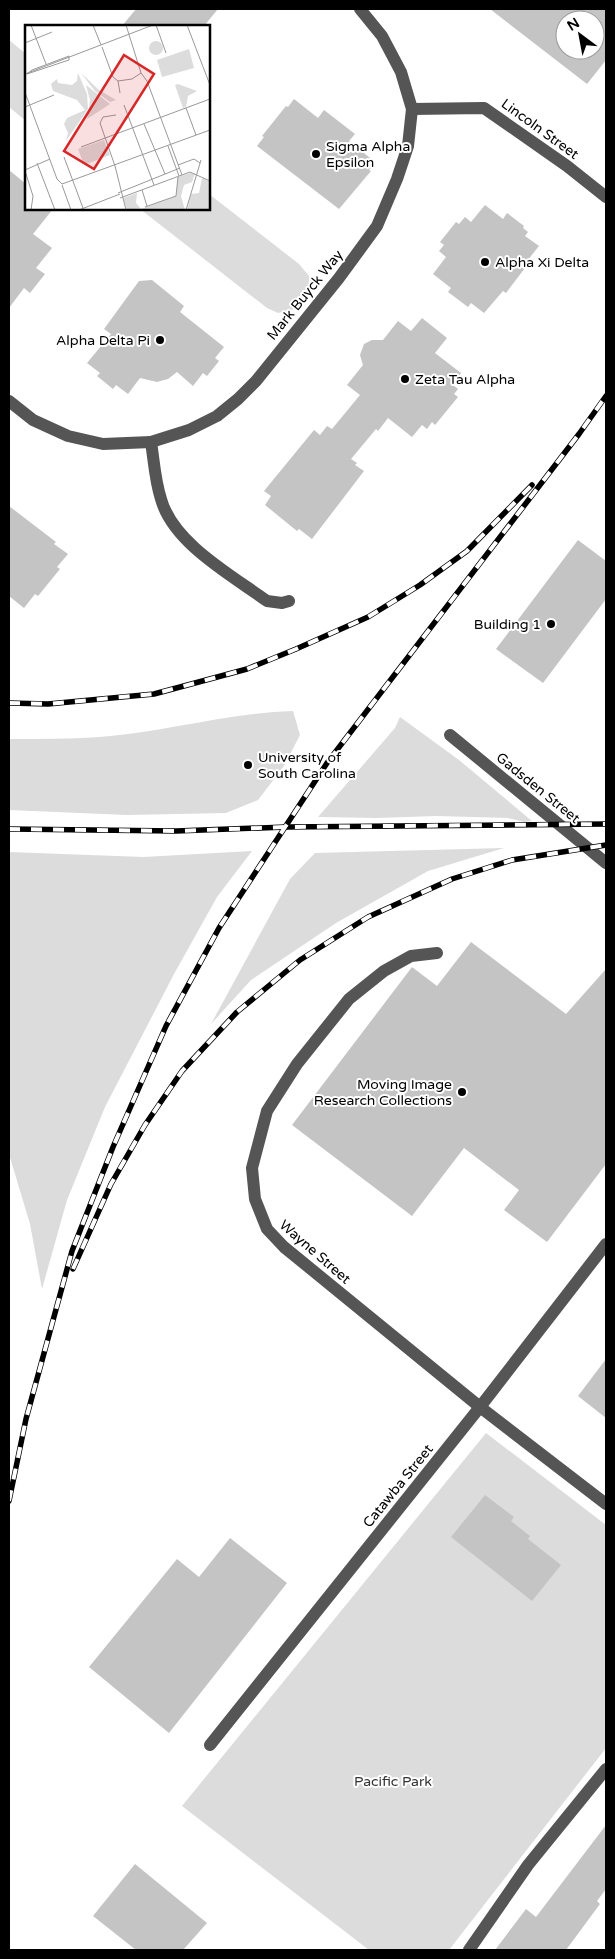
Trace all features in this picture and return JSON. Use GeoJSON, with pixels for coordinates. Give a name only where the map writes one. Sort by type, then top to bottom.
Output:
{"type":"FeatureCollection","features":[{"type":"Feature","properties":{"kind":"street"},"geometry":{"type":"LineString","coordinates":[[360,9],[382,36],[401,72],[412,109]]}},
{"type":"Feature","properties":{"kind":"street","name":"Lincoln Street"},"geometry":{"type":"LineString","coordinates":[[412,109],[484,108],[567,166],[606,197]]}},
{"type":"Feature","properties":{"kind":"street","name":"Mark Buyck Way"},"geometry":{"type":"LineString","coordinates":[[151,442],[189,430],[217,416],[238,399],[256,380],[339,278],[377,226],[397,179],[408,146],[412,109]]}},
{"type":"Feature","properties":{"kind":"street"},"geometry":{"type":"LineString","coordinates":[[9,401],[33,420],[68,436],[103,444],[151,442],[161,500],[177,532],[188,544],[267,601],[282,604],[289,601]]}},
{"type":"Feature","properties":{"kind":"street","name":"Gadsden Street"},"geometry":{"type":"LineString","coordinates":[[450,735],[606,863]]}},
{"type":"Feature","properties":{"kind":"street","name":"Wayne Street"},"geometry":{"type":"LineString","coordinates":[[438,953],[411,956],[384,971],[349,1000],[297,1064],[266,1111],[252,1168],[255,1200],[267,1229],[284,1248],[480,1407],[606,1504]]}},
{"type":"Feature","properties":{"kind":"street","name":"Catawba Street"},"geometry":{"type":"LineString","coordinates":[[210,1745],[480,1407],[606,1244]]}},
{"type":"Feature","properties":{"kind":"street"},"geometry":{"type":"LineString","coordinates":[[469,1950],[528,1865],[606,1769]]}},
{"type":"Feature","properties":{"kind":"green space"},"geometry":{"type":"Polygon","coordinates":[[[9,40],[25,53],[25,120],[9,107],[9,40]]]}},
{"type":"Feature","properties":{"kind":"green space"},"geometry":{"type":"Polygon","coordinates":[[[210,195],[299,264],[309,276],[309,290],[302,302],[292,310],[278,313],[267,308],[141,210],[210,210],[210,195]]]}},
{"type":"Feature","properties":{"kind":"green space"},"geometry":{"type":"Polygon","coordinates":[[[293,711],[300,735],[284,766],[258,800],[226,813],[127,815],[9,810],[9,739],[66,739],[124,735],[245,715],[293,711]]]}},
{"type":"Feature","properties":{"kind":"green space"},"geometry":{"type":"Polygon","coordinates":[[[400,717],[459,760],[532,821],[524,822],[508,818],[436,816],[318,817],[395,728],[400,717]]]}},
{"type":"Feature","properties":{"kind":"green space"},"geometry":{"type":"Polygon","coordinates":[[[504,848],[428,871],[336,923],[251,980],[211,1024],[290,879],[315,853],[504,848]]]}},
{"type":"Feature","properties":{"kind":"green space"},"geometry":{"type":"Polygon","coordinates":[[[252,851],[217,897],[174,974],[105,1107],[67,1200],[42,1289],[30,1224],[9,1154],[9,852],[143,857],[252,851]]]}},
{"type":"Feature","properties":{"kind":"green space","name":"Pacific Park"},"geometry":{"type":"Polygon","coordinates":[[[486,1433],[606,1525],[606,1748],[449,1950],[369,1950],[182,1806],[486,1433]]]}},
{"type":"Feature","properties":{"kind":"building"},"geometry":{"type":"Polygon","coordinates":[[[136,9],[218,9],[205,25],[123,25],[136,9]]]}},
{"type":"Feature","properties":{"kind":"building"},"geometry":{"type":"Polygon","coordinates":[[[490,9],[606,9],[606,60],[587,84],[556,60],[605,60],[605,10],[555,10],[555,59],[490,9]]]}},
{"type":"Feature","properties":{"kind":"building","name":"Sigma Alpha Epsilon"},"geometry":{"type":"Polygon","coordinates":[[[294,99],[318,118],[324,110],[355,134],[349,141],[375,162],[369,170],[371,171],[339,209],[257,146],[264,137],[262,136],[294,99]]]}},
{"type":"Feature","properties":{"kind":"building"},"geometry":{"type":"Polygon","coordinates":[[[9,170],[25,183],[25,210],[52,210],[33,234],[52,248],[36,268],[45,274],[30,293],[24,288],[9,308],[9,170]]]}},
{"type":"Feature","properties":{"kind":"building","name":"Alpha Xi Delta"},"geometry":{"type":"Polygon","coordinates":[[[485,205],[503,219],[507,213],[524,226],[523,228],[528,232],[525,236],[539,246],[523,266],[525,268],[506,293],[503,291],[484,313],[471,303],[468,307],[448,292],[451,288],[433,274],[446,257],[439,251],[444,245],[440,242],[456,222],[459,224],[465,217],[471,222],[485,205]]]}},
{"type":"Feature","properties":{"kind":"building","name":"Alpha Delta Pi"},"geometry":{"type":"Polygon","coordinates":[[[152,280],[184,306],[180,312],[224,347],[215,358],[219,361],[207,376],[203,373],[193,386],[177,372],[168,379],[157,382],[140,378],[128,394],[116,385],[113,389],[97,376],[100,373],[87,363],[111,334],[104,329],[139,281],[152,280]]]}},
{"type":"Feature","properties":{"kind":"building"},"geometry":{"type":"Polygon","coordinates":[[[422,318],[447,338],[435,353],[461,373],[453,385],[458,389],[454,394],[458,397],[435,425],[432,422],[427,429],[422,425],[412,437],[388,418],[378,431],[376,429],[351,459],[357,463],[355,465],[364,471],[312,539],[299,529],[297,531],[265,505],[271,496],[264,491],[314,430],[320,435],[327,426],[332,429],[360,395],[347,385],[363,365],[360,355],[364,344],[372,340],[383,340],[398,321],[411,331],[422,318]]]}},
{"type":"Feature","properties":{"kind":"building"},"geometry":{"type":"Polygon","coordinates":[[[9,506],[56,542],[54,544],[68,554],[57,567],[60,569],[38,596],[35,594],[24,608],[9,596],[9,506]]]}},
{"type":"Feature","properties":{"kind":"building","name":"Building 1"},"geometry":{"type":"Polygon","coordinates":[[[578,540],[606,561],[606,599],[543,683],[496,649],[578,540]]]}},
{"type":"Feature","properties":{"kind":"building","name":"Moving Image Research Collections"},"geometry":{"type":"Polygon","coordinates":[[[471,942],[566,1014],[606,969],[606,1164],[547,1242],[504,1210],[519,1190],[464,1148],[412,1216],[292,1125],[412,967],[437,986],[471,942]]]}},
{"type":"Feature","properties":{"kind":"building"},"geometry":{"type":"Polygon","coordinates":[[[606,1359],[606,1418],[578,1396],[606,1359]]]}},
{"type":"Feature","properties":{"kind":"building"},"geometry":{"type":"Polygon","coordinates":[[[485,1495],[514,1517],[511,1521],[530,1536],[528,1539],[561,1565],[532,1601],[451,1537],[485,1495]]]}},
{"type":"Feature","properties":{"kind":"building"},"geometry":{"type":"Polygon","coordinates":[[[230,1538],[287,1583],[169,1733],[89,1667],[177,1559],[199,1577],[230,1538]]]}},
{"type":"Feature","properties":{"kind":"building"},"geometry":{"type":"Polygon","coordinates":[[[606,1825],[606,1889],[597,1901],[600,1904],[566,1950],[495,1950],[526,1909],[536,1917],[606,1825]]]}},
{"type":"Feature","properties":{"kind":"building"},"geometry":{"type":"Polygon","coordinates":[[[135,1864],[207,1923],[183,1950],[136,1950],[93,1916],[135,1864]]]}},
{"type":"Feature","properties":{"kind":"railway"},"geometry":{"type":"LineString","coordinates":[[9,1501],[26,1419],[72,1251],[113,1147],[166,1026],[219,928],[327,763],[579,434],[606,396]]}},
{"type":"Feature","properties":{"kind":"railway"},"geometry":{"type":"LineString","coordinates":[[9,703],[48,704],[154,694],[247,669],[296,649],[368,617],[420,585],[467,551],[532,485]]}},
{"type":"Feature","properties":{"kind":"railway"},"geometry":{"type":"LineString","coordinates":[[9,829],[176,831],[286,827],[606,824]]}},
{"type":"Feature","properties":{"kind":"railway"},"geometry":{"type":"LineString","coordinates":[[73,1269],[111,1184],[145,1125],[182,1071],[237,1012],[300,960],[368,917],[452,879],[512,860],[606,845]]}},
{"type":"Feature","properties":{"kind":"place","name":"Sigma Alpha Epsilon"},"geometry":{"type":"Point","coordinates":[316,154]}},
{"type":"Feature","properties":{"kind":"place","name":"Alpha Xi Delta"},"geometry":{"type":"Point","coordinates":[485,262]}},
{"type":"Feature","properties":{"kind":"place","name":"Alpha Delta Pi"},"geometry":{"type":"Point","coordinates":[160,340]}},
{"type":"Feature","properties":{"kind":"place","name":"Zeta Tau Alpha"},"geometry":{"type":"Point","coordinates":[405,379]}},
{"type":"Feature","properties":{"kind":"place","name":"Building 1"},"geometry":{"type":"Point","coordinates":[551,624]}},
{"type":"Feature","properties":{"kind":"place","name":"University of South Carolina"},"geometry":{"type":"Point","coordinates":[248,765]}},
{"type":"Feature","properties":{"kind":"place","name":"Moving Image Research Collections"},"geometry":{"type":"Point","coordinates":[462,1092]}}]}
